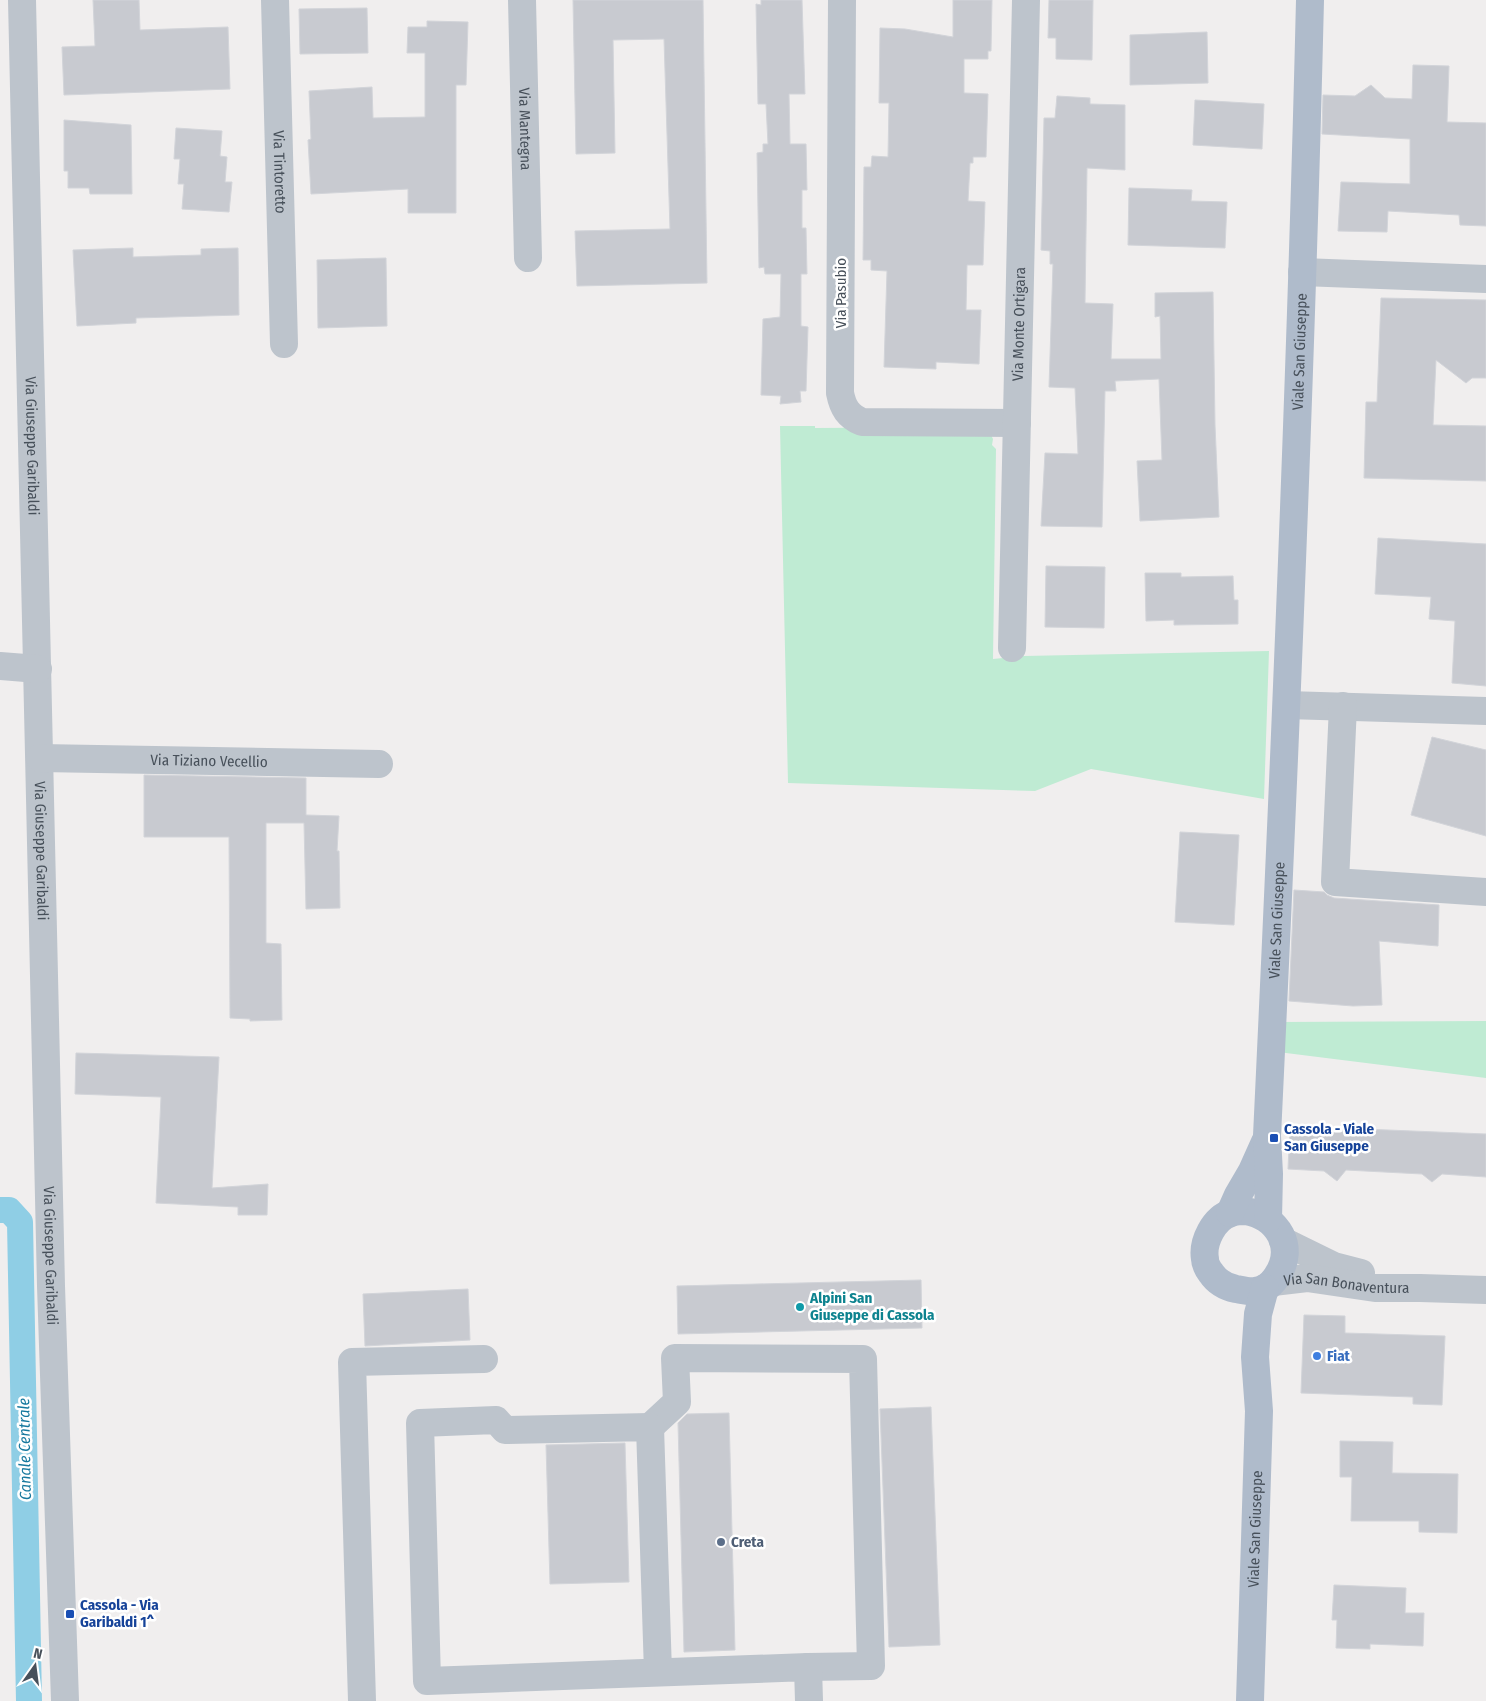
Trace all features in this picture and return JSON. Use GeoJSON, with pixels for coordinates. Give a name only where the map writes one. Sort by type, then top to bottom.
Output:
{"type":"FeatureCollection","features":[{"type":"Feature","properties":{"kind":"main road","name":"Viale San Giuseppe"},"geometry":{"type":"LineString","coordinates":[[1268,1219],[1269,1174],[1267,1136],[1299,398],[1310,0]]}},
{"type":"Feature","properties":{"kind":"main road","name":"Viale San Giuseppe"},"geometry":{"type":"LineString","coordinates":[[1255,1357],[1231,1288],[1222,1284],[1214,1277],[1204,1260],[1205,1249],[1212,1228],[1222,1217],[1230,1213],[1252,1171],[1267,1136]]}},
{"type":"Feature","properties":{"kind":"main road"},"geometry":{"type":"LineString","coordinates":[[1230,1213],[1246,1210],[1258,1213],[1268,1219],[1283,1241]]}},
{"type":"Feature","properties":{"kind":"main road","name":"Viale San Giuseppe"},"geometry":{"type":"LineString","coordinates":[[1250,1701],[1259,1411],[1255,1357],[1258,1314],[1269,1285],[1281,1270],[1285,1249],[1283,1241]]}},
{"type":"Feature","properties":{"kind":"main road"},"geometry":{"type":"LineString","coordinates":[[1231,1288],[1255,1291],[1269,1285]]}},
{"type":"Feature","properties":{"kind":"street","name":"Via Giuseppe Garibaldi"},"geometry":{"type":"LineString","coordinates":[[22,0],[12,73],[38,669],[51,1286],[65,1701]]}},
{"type":"Feature","properties":{"kind":"street","name":"Via Tintoretto"},"geometry":{"type":"LineString","coordinates":[[275,0],[284,344]]}},
{"type":"Feature","properties":{"kind":"street","name":"Via Mantegna"},"geometry":{"type":"LineString","coordinates":[[522,0],[528,258]]}},
{"type":"Feature","properties":{"kind":"street","name":"Via Pasubio"},"geometry":{"type":"LineString","coordinates":[[842,0],[840,393],[842,403],[852,417],[862,422],[1017,423]]}},
{"type":"Feature","properties":{"kind":"street","name":"Via Monte Ortigara"},"geometry":{"type":"LineString","coordinates":[[1012,648],[1026,0]]}},
{"type":"Feature","properties":{"kind":"street"},"geometry":{"type":"LineString","coordinates":[[1302,272],[1486,279]]}},
{"type":"Feature","properties":{"kind":"street"},"geometry":{"type":"LineString","coordinates":[[0,666],[38,669]]}},
{"type":"Feature","properties":{"kind":"street"},"geometry":{"type":"LineString","coordinates":[[1287,705],[1486,711]]}},
{"type":"Feature","properties":{"kind":"street"},"geometry":{"type":"LineString","coordinates":[[1343,706],[1336,882],[1486,892]]}},
{"type":"Feature","properties":{"kind":"street","name":"Via Tiziano Vecellio"},"geometry":{"type":"LineString","coordinates":[[40,758],[379,764]]}},
{"type":"Feature","properties":{"kind":"street","name":"Via San Bonaventura"},"geometry":{"type":"LineString","coordinates":[[1283,1241],[1334,1266],[1420,1288]]}},
{"type":"Feature","properties":{"kind":"street","name":"Via San Bonaventura"},"geometry":{"type":"LineString","coordinates":[[1269,1285],[1307,1278],[1374,1288],[1486,1290]]}},
{"type":"Feature","properties":{"kind":"street"},"geometry":{"type":"LineString","coordinates":[[674,1358],[862,1359],[871,1666],[427,1681],[420,1423],[496,1420],[505,1430],[650,1426],[677,1402],[674,1358]]}},
{"type":"Feature","properties":{"kind":"street"},"geometry":{"type":"LineString","coordinates":[[362,1701],[352,1362],[484,1359]]}},
{"type":"Feature","properties":{"kind":"street"},"geometry":{"type":"LineString","coordinates":[[650,1426],[658,1672]]}},
{"type":"Feature","properties":{"kind":"street"},"geometry":{"type":"LineString","coordinates":[[808,1667],[809,1701]]}},
{"type":"Feature","properties":{"kind":"green space"},"geometry":{"type":"Polygon","coordinates":[[[780,426],[815,426],[815,428],[970,427],[991,435],[993,439],[992,445],[996,449],[993,659],[1024,656],[1269,651],[1264,799],[1091,769],[1035,791],[788,783],[780,426]]]}},
{"type":"Feature","properties":{"kind":"green space"},"geometry":{"type":"Polygon","coordinates":[[[1486,1021],[1486,1078],[1278,1052],[1278,1022],[1486,1021]]]}},
{"type":"Feature","properties":{"kind":"building"},"geometry":{"type":"Polygon","coordinates":[[[93,0],[139,0],[140,30],[228,27],[230,89],[64,95],[62,47],[95,46],[93,0]]]}},
{"type":"Feature","properties":{"kind":"building"},"geometry":{"type":"Polygon","coordinates":[[[573,0],[703,0],[707,283],[577,286],[575,231],[670,229],[664,39],[613,40],[615,153],[576,154],[573,0]]]}},
{"type":"Feature","properties":{"kind":"building"},"geometry":{"type":"Polygon","coordinates":[[[761,0],[802,0],[805,94],[789,94],[790,144],[806,144],[807,190],[802,190],[802,228],[806,228],[807,274],[801,274],[801,326],[808,327],[806,391],[800,391],[801,402],[780,404],[781,396],[761,395],[763,319],[780,317],[781,274],[765,274],[764,267],[759,268],[757,153],[763,152],[763,144],[768,144],[766,104],[758,104],[756,4],[761,5],[761,0]]]}},
{"type":"Feature","properties":{"kind":"building"},"geometry":{"type":"Polygon","coordinates":[[[953,0],[992,0],[991,51],[988,51],[988,59],[964,59],[964,93],[988,94],[986,157],[973,157],[973,163],[970,163],[968,201],[985,202],[983,265],[967,265],[966,310],[981,310],[979,364],[936,362],[936,369],[884,367],[887,271],[871,270],[871,260],[863,260],[864,167],[871,167],[872,156],[888,157],[889,103],[879,103],[880,28],[905,29],[953,37],[953,0]]]}},
{"type":"Feature","properties":{"kind":"building"},"geometry":{"type":"Polygon","coordinates":[[[1049,0],[1093,0],[1092,60],[1056,59],[1056,38],[1048,38],[1049,0]]]}},
{"type":"Feature","properties":{"kind":"building"},"geometry":{"type":"Polygon","coordinates":[[[367,8],[368,53],[300,54],[299,9],[367,8]]]}},
{"type":"Feature","properties":{"kind":"building"},"geometry":{"type":"Polygon","coordinates":[[[427,21],[468,22],[466,85],[456,85],[456,213],[408,213],[408,189],[311,194],[308,140],[311,139],[309,91],[372,87],[373,118],[425,117],[425,53],[407,53],[408,27],[427,27],[427,21]]]}},
{"type":"Feature","properties":{"kind":"building"},"geometry":{"type":"Polygon","coordinates":[[[1207,32],[1208,83],[1130,85],[1130,35],[1207,32]]]}},
{"type":"Feature","properties":{"kind":"building"},"geometry":{"type":"Polygon","coordinates":[[[1413,65],[1449,66],[1447,122],[1486,123],[1486,226],[1460,225],[1459,215],[1388,211],[1387,232],[1338,231],[1341,182],[1410,184],[1410,139],[1322,134],[1323,95],[1355,96],[1371,85],[1385,98],[1412,99],[1413,65]]]}},
{"type":"Feature","properties":{"kind":"building"},"geometry":{"type":"Polygon","coordinates":[[[1057,96],[1090,98],[1090,104],[1125,105],[1125,170],[1087,168],[1085,303],[1113,304],[1111,359],[1161,359],[1160,316],[1155,317],[1155,293],[1213,292],[1215,425],[1219,517],[1140,521],[1137,461],[1162,460],[1159,379],[1115,381],[1116,391],[1105,391],[1102,527],[1041,526],[1045,453],[1078,454],[1075,388],[1049,387],[1053,264],[1050,264],[1050,251],[1041,250],[1044,118],[1055,118],[1057,96]]]}},
{"type":"Feature","properties":{"kind":"building"},"geometry":{"type":"Polygon","coordinates":[[[1195,100],[1264,104],[1262,149],[1193,145],[1195,100]]]}},
{"type":"Feature","properties":{"kind":"building"},"geometry":{"type":"Polygon","coordinates":[[[64,120],[131,125],[132,194],[90,194],[89,188],[68,188],[68,171],[64,171],[64,120]]]}},
{"type":"Feature","properties":{"kind":"building"},"geometry":{"type":"Polygon","coordinates":[[[176,128],[222,131],[220,156],[227,157],[225,182],[232,182],[229,212],[182,209],[184,184],[178,184],[180,159],[174,159],[176,128]]]}},
{"type":"Feature","properties":{"kind":"building"},"geometry":{"type":"Polygon","coordinates":[[[1129,188],[1192,190],[1191,201],[1227,202],[1225,248],[1128,245],[1129,188]]]}},
{"type":"Feature","properties":{"kind":"building"},"geometry":{"type":"Polygon","coordinates":[[[133,248],[133,257],[201,255],[201,249],[238,248],[239,315],[136,318],[136,323],[77,326],[73,250],[133,248]]]}},
{"type":"Feature","properties":{"kind":"building"},"geometry":{"type":"Polygon","coordinates":[[[386,258],[387,326],[318,328],[317,260],[386,258]]]}},
{"type":"Feature","properties":{"kind":"building"},"geometry":{"type":"Polygon","coordinates":[[[1381,298],[1486,300],[1486,378],[1472,378],[1466,383],[1436,360],[1433,425],[1486,426],[1486,481],[1364,478],[1366,402],[1377,402],[1381,298]]]}},
{"type":"Feature","properties":{"kind":"building"},"geometry":{"type":"Polygon","coordinates":[[[1378,538],[1486,544],[1486,686],[1452,683],[1455,621],[1429,619],[1431,597],[1375,594],[1378,538]]]}},
{"type":"Feature","properties":{"kind":"building"},"geometry":{"type":"Polygon","coordinates":[[[1046,566],[1105,567],[1104,628],[1045,627],[1046,566]]]}},
{"type":"Feature","properties":{"kind":"building"},"geometry":{"type":"Polygon","coordinates":[[[1145,573],[1181,573],[1181,577],[1233,576],[1234,600],[1238,600],[1238,624],[1174,625],[1174,620],[1146,621],[1145,573]]]}},
{"type":"Feature","properties":{"kind":"building"},"geometry":{"type":"Polygon","coordinates":[[[1432,737],[1486,750],[1486,836],[1411,815],[1432,737]]]}},
{"type":"Feature","properties":{"kind":"building"},"geometry":{"type":"Polygon","coordinates":[[[144,775],[306,778],[306,815],[339,816],[337,851],[339,851],[340,908],[306,909],[304,823],[266,823],[266,943],[281,944],[282,1020],[250,1021],[250,1019],[230,1018],[229,837],[144,837],[144,775]]]}},
{"type":"Feature","properties":{"kind":"building"},"geometry":{"type":"Polygon","coordinates":[[[1180,832],[1239,835],[1234,925],[1175,922],[1180,832]]]}},
{"type":"Feature","properties":{"kind":"building"},"geometry":{"type":"Polygon","coordinates":[[[1294,890],[1324,892],[1334,898],[1439,905],[1438,946],[1379,941],[1382,1005],[1353,1006],[1289,1001],[1294,890]]]}},
{"type":"Feature","properties":{"kind":"building"},"geometry":{"type":"Polygon","coordinates":[[[76,1053],[219,1057],[212,1188],[268,1184],[267,1215],[238,1215],[238,1207],[156,1203],[161,1097],[75,1094],[76,1053]]]}},
{"type":"Feature","properties":{"kind":"building"},"geometry":{"type":"Polygon","coordinates":[[[1290,1126],[1486,1134],[1486,1177],[1442,1174],[1432,1182],[1422,1174],[1346,1170],[1337,1181],[1324,1171],[1288,1169],[1290,1126]]]}},
{"type":"Feature","properties":{"kind":"building","name":"Alpini San Giuseppe di Cassola"},"geometry":{"type":"Polygon","coordinates":[[[921,1280],[922,1328],[678,1334],[677,1286],[921,1280]]]}},
{"type":"Feature","properties":{"kind":"building"},"geometry":{"type":"Polygon","coordinates":[[[468,1289],[470,1340],[365,1346],[363,1294],[468,1289]]]}},
{"type":"Feature","properties":{"kind":"building"},"geometry":{"type":"Polygon","coordinates":[[[1304,1315],[1345,1316],[1345,1333],[1445,1336],[1442,1405],[1413,1404],[1413,1397],[1301,1393],[1304,1315]]]}},
{"type":"Feature","properties":{"kind":"building"},"geometry":{"type":"Polygon","coordinates":[[[931,1407],[940,1645],[889,1647],[880,1409],[931,1407]]]}},
{"type":"Feature","properties":{"kind":"building"},"geometry":{"type":"Polygon","coordinates":[[[729,1413],[735,1650],[684,1652],[678,1423],[687,1414],[729,1413]]]}},
{"type":"Feature","properties":{"kind":"building"},"geometry":{"type":"Polygon","coordinates":[[[1340,1441],[1393,1442],[1392,1473],[1458,1474],[1457,1533],[1419,1532],[1419,1521],[1351,1521],[1352,1477],[1340,1477],[1340,1441]]]}},
{"type":"Feature","properties":{"kind":"building"},"geometry":{"type":"Polygon","coordinates":[[[625,1443],[629,1582],[550,1584],[546,1445],[625,1443]]]}},
{"type":"Feature","properties":{"kind":"building"},"geometry":{"type":"Polygon","coordinates":[[[1334,1585],[1406,1588],[1405,1613],[1424,1613],[1423,1646],[1370,1644],[1370,1649],[1336,1648],[1337,1620],[1332,1620],[1334,1585]]]}},
{"type":"Feature","properties":{"kind":"waterway","name":"Canale Centrale"},"geometry":{"type":"LineString","coordinates":[[0,1210],[9,1210],[20,1222],[29,1701]]}},
{"type":"Feature","properties":{"kind":"place","name":"Cassola - Viale San Giuseppe"},"geometry":{"type":"Point","coordinates":[1274,1138]}},
{"type":"Feature","properties":{"kind":"place","name":"Alpini San Giuseppe di Cassola"},"geometry":{"type":"Point","coordinates":[800,1307]}},
{"type":"Feature","properties":{"kind":"place","name":"Fiat"},"geometry":{"type":"Point","coordinates":[1317,1356]}},
{"type":"Feature","properties":{"kind":"place","name":"Creta"},"geometry":{"type":"Point","coordinates":[721,1542]}},
{"type":"Feature","properties":{"kind":"place","name":"Cassola - Via Garibaldi 1^"},"geometry":{"type":"Point","coordinates":[70,1614]}}]}
